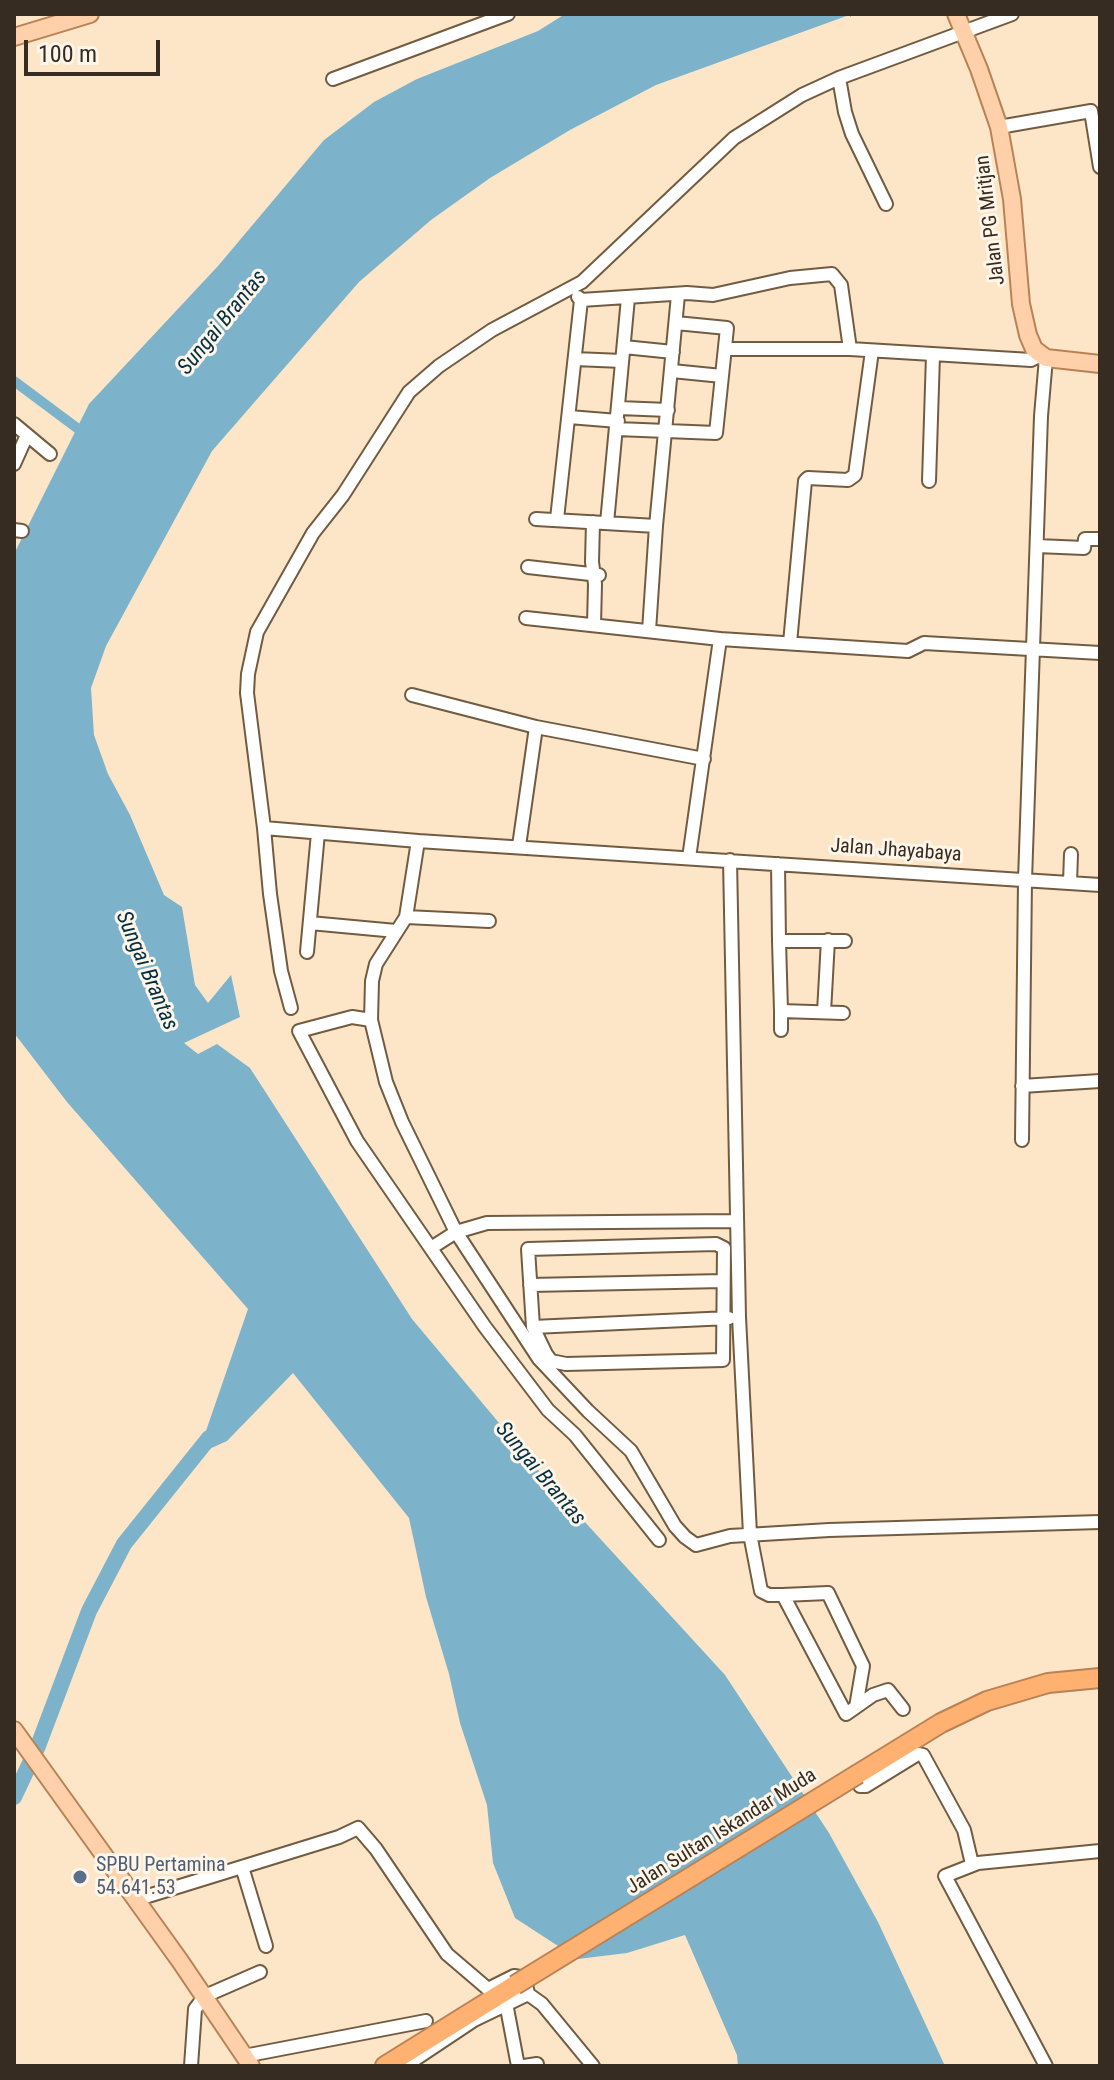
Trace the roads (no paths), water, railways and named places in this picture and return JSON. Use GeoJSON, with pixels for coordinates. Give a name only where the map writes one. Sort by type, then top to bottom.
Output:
{"type":"FeatureCollection","features":[{"type":"Feature","properties":{"kind":"highway","name":"Jalan Sultan Iskandar Muda"},"geometry":{"type":"LineString","coordinates":[[385,2066],[522,1990],[859,1780],[941,1723],[987,1701],[1048,1683],[1100,1678]]}},
{"type":"Feature","properties":{"kind":"main road"},"geometry":{"type":"LineString","coordinates":[[14,37],[90,14]]}},
{"type":"Feature","properties":{"kind":"main road","name":"Jalan PG Mritjan"},"geometry":{"type":"LineString","coordinates":[[962,27],[999,127],[1012,199],[1021,304],[1028,335],[1043,357]]}},
{"type":"Feature","properties":{"kind":"main road"},"geometry":{"type":"LineString","coordinates":[[1043,357],[1100,364]]}},
{"type":"Feature","properties":{"kind":"main road"},"geometry":{"type":"LineString","coordinates":[[19,1737],[205,1996],[248,2061]]}},
{"type":"Feature","properties":{"kind":"street"},"geometry":{"type":"LineString","coordinates":[[333,79],[508,14]]}},
{"type":"Feature","properties":{"kind":"street"},"geometry":{"type":"LineString","coordinates":[[291,1008],[281,971],[270,894],[247,693],[248,674],[257,632],[313,533],[343,495],[409,392],[439,366],[492,330],[582,282],[734,138],[802,95],[962,27],[1012,14]]}},
{"type":"Feature","properties":{"kind":"street"},"geometry":{"type":"LineString","coordinates":[[839,78],[852,134],[886,204]]}},
{"type":"Feature","properties":{"kind":"street"},"geometry":{"type":"LineString","coordinates":[[999,127],[1091,111],[1099,167]]}},
{"type":"Feature","properties":{"kind":"street"},"geometry":{"type":"LineString","coordinates":[[581,300],[713,295],[790,278],[832,274],[841,285],[850,349]]}},
{"type":"Feature","properties":{"kind":"street"},"geometry":{"type":"LineString","coordinates":[[557,519],[581,300],[571,288]]}},
{"type":"Feature","properties":{"kind":"street"},"geometry":{"type":"LineString","coordinates":[[649,631],[678,295]]}},
{"type":"Feature","properties":{"kind":"street"},"geometry":{"type":"LineString","coordinates":[[594,623],[595,576],[618,419],[628,298]]}},
{"type":"Feature","properties":{"kind":"street"},"geometry":{"type":"LineString","coordinates":[[569,417],[618,419],[665,431],[716,433],[727,331],[723,326],[676,323]]}},
{"type":"Feature","properties":{"kind":"street"},"geometry":{"type":"LineString","coordinates":[[726,349],[850,349],[1031,360],[1043,357],[1025,880],[1022,1140]]}},
{"type":"Feature","properties":{"kind":"street"},"geometry":{"type":"LineString","coordinates":[[790,643],[805,481],[808,478],[848,480],[855,475],[872,351]]}},
{"type":"Feature","properties":{"kind":"street"},"geometry":{"type":"LineString","coordinates":[[575,359],[673,352]]}},
{"type":"Feature","properties":{"kind":"street"},"geometry":{"type":"LineString","coordinates":[[929,481],[933,355]]}},
{"type":"Feature","properties":{"kind":"street"},"geometry":{"type":"LineString","coordinates":[[672,371],[722,376]]}},
{"type":"Feature","properties":{"kind":"street"},"geometry":{"type":"LineString","coordinates":[[618,419],[668,410]]}},
{"type":"Feature","properties":{"kind":"street"},"geometry":{"type":"LineString","coordinates":[[14,424],[50,454]]}},
{"type":"Feature","properties":{"kind":"street"},"geometry":{"type":"LineString","coordinates":[[14,464],[27,435]]}},
{"type":"Feature","properties":{"kind":"street"},"geometry":{"type":"LineString","coordinates":[[536,519],[656,526]]}},
{"type":"Feature","properties":{"kind":"street"},"geometry":{"type":"LineString","coordinates":[[1037,546],[1084,548],[1085,539],[1100,539]]}},
{"type":"Feature","properties":{"kind":"street"},"geometry":{"type":"LineString","coordinates":[[528,567],[595,576]]}},
{"type":"Feature","properties":{"kind":"street"},"geometry":{"type":"LineString","coordinates":[[526,617],[720,639],[908,651],[924,643],[1100,653]]}},
{"type":"Feature","properties":{"kind":"street"},"geometry":{"type":"LineString","coordinates":[[689,858],[720,639]]}},
{"type":"Feature","properties":{"kind":"street"},"geometry":{"type":"LineString","coordinates":[[412,695],[536,727],[704,759]]}},
{"type":"Feature","properties":{"kind":"street"},"geometry":{"type":"LineString","coordinates":[[519,846],[536,727]]}},
{"type":"Feature","properties":{"kind":"street","name":"Jalan Jhayabaya"},"geometry":{"type":"LineString","coordinates":[[264,828],[418,841],[1100,885]]}},
{"type":"Feature","properties":{"kind":"street"},"geometry":{"type":"LineString","coordinates":[[307,952],[318,833]]}},
{"type":"Feature","properties":{"kind":"street"},"geometry":{"type":"LineString","coordinates":[[418,841],[406,917],[374,970],[371,1020],[386,1082],[402,1122],[456,1232],[539,1359],[631,1451],[658,1499],[685,1537],[696,1545],[712,1539],[750,1534],[1100,1522]]}},
{"type":"Feature","properties":{"kind":"street"},"geometry":{"type":"LineString","coordinates":[[1070,883],[1071,854]]}},
{"type":"Feature","properties":{"kind":"street"},"geometry":{"type":"LineString","coordinates":[[730,860],[739,1317],[750,1534],[761,1591],[769,1595],[828,1593],[863,1666],[856,1707]]}},
{"type":"Feature","properties":{"kind":"street"},"geometry":{"type":"LineString","coordinates":[[778,864],[781,1030]]}},
{"type":"Feature","properties":{"kind":"street"},"geometry":{"type":"LineString","coordinates":[[406,917],[489,921]]}},
{"type":"Feature","properties":{"kind":"street"},"geometry":{"type":"LineString","coordinates":[[310,923],[396,931]]}},
{"type":"Feature","properties":{"kind":"street"},"geometry":{"type":"LineString","coordinates":[[824,1012],[828,940]]}},
{"type":"Feature","properties":{"kind":"street"},"geometry":{"type":"LineString","coordinates":[[779,941],[845,941]]}},
{"type":"Feature","properties":{"kind":"street"},"geometry":{"type":"LineString","coordinates":[[781,1011],[843,1013]]}},
{"type":"Feature","properties":{"kind":"street"},"geometry":{"type":"LineString","coordinates":[[371,1020],[352,1017],[299,1031],[357,1141],[485,1327],[548,1410],[575,1435],[659,1540]]}},
{"type":"Feature","properties":{"kind":"street"},"geometry":{"type":"LineString","coordinates":[[1022,1086],[1100,1081]]}},
{"type":"Feature","properties":{"kind":"street"},"geometry":{"type":"LineString","coordinates":[[431,1248],[456,1232],[487,1223],[737,1221]]}},
{"type":"Feature","properties":{"kind":"street"},"geometry":{"type":"LineString","coordinates":[[719,1244],[724,1248],[723,1281],[722,1362],[557,1363],[546,1354],[533,1327],[528,1249],[719,1244]]}},
{"type":"Feature","properties":{"kind":"street"},"geometry":{"type":"LineString","coordinates":[[530,1285],[723,1281]]}},
{"type":"Feature","properties":{"kind":"street"},"geometry":{"type":"LineString","coordinates":[[533,1327],[739,1317]]}},
{"type":"Feature","properties":{"kind":"street"},"geometry":{"type":"LineString","coordinates":[[783,1595],[846,1714],[873,1695],[888,1690],[903,1709]]}},
{"type":"Feature","properties":{"kind":"street"},"geometry":{"type":"LineString","coordinates":[[859,1780],[866,1786],[918,1754],[923,1755],[964,1830],[972,1864]]}},
{"type":"Feature","properties":{"kind":"street"},"geometry":{"type":"LineString","coordinates":[[135,1900],[339,1837],[358,1828],[376,1849],[447,1954],[488,1989],[517,1976],[526,1984],[506,2003],[474,2020],[405,2066]]}},
{"type":"Feature","properties":{"kind":"street"},"geometry":{"type":"LineString","coordinates":[[1046,2066],[945,1876],[972,1864],[1100,1851]]}},
{"type":"Feature","properties":{"kind":"street"},"geometry":{"type":"LineString","coordinates":[[242,1867],[266,1946]]}},
{"type":"Feature","properties":{"kind":"street"},"geometry":{"type":"LineString","coordinates":[[191,2066],[195,2009],[205,1996],[260,1972]]}},
{"type":"Feature","properties":{"kind":"street"},"geometry":{"type":"LineString","coordinates":[[522,1990],[542,2004],[593,2066]]}},
{"type":"Feature","properties":{"kind":"street"},"geometry":{"type":"LineString","coordinates":[[506,2003],[518,2066]]}},
{"type":"Feature","properties":{"kind":"street"},"geometry":{"type":"LineString","coordinates":[[248,2061],[426,2021]]}},
{"type":"Feature","properties":{"kind":"street"},"geometry":{"type":"LineString","coordinates":[[524,2066],[537,2066]]}},
{"type":"Feature","properties":{"kind":"water","name":"Sungai Brantas"},"geometry":{"type":"Polygon","coordinates":[[[565,14],[852,14],[656,85],[570,130],[490,178],[431,220],[359,282],[212,451],[106,646],[91,688],[94,735],[108,774],[130,815],[164,895],[182,907],[195,985],[208,1003],[231,975],[240,1017],[184,1043],[198,1054],[217,1044],[250,1068],[412,1319],[551,1485],[725,1675],[829,1833],[878,1922],[945,2066],[738,2066],[737,2055],[685,1935],[627,1953],[578,1959],[515,1918],[493,1863],[487,1805],[460,1723],[426,1597],[409,1518],[293,1373],[227,1441],[198,1454],[248,1309],[67,1102],[14,1033],[14,554],[89,404],[218,266],[324,140],[374,102],[417,79],[538,31],[565,14]]]}},
{"type":"Feature","properties":{"kind":"waterway"},"geometry":{"type":"LineString","coordinates":[[14,381],[85,434]]}},
{"type":"Feature","properties":{"kind":"waterway"},"geometry":{"type":"LineString","coordinates":[[14,1797],[38,1746],[89,1611],[124,1544],[209,1438]]}},
{"type":"Feature","properties":{"kind":"place","name":"SPBU Pertamina 54.641.53"},"geometry":{"type":"Point","coordinates":[80,1877]}}]}
